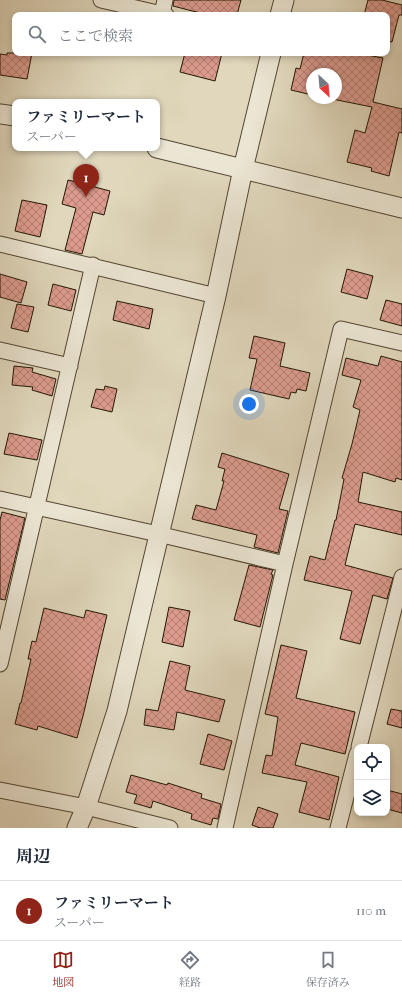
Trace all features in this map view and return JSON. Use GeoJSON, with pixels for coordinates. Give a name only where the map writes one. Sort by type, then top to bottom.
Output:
{"type":"FeatureCollection","features":[{"type":"Feature","properties":{"kind":"street"},"geometry":{"type":"LineString","coordinates":[[101,0],[164,10]]}},
{"type":"Feature","properties":{"kind":"street"},"geometry":{"type":"LineString","coordinates":[[281,12],[284,0]]}},
{"type":"Feature","properties":{"kind":"street"},"geometry":{"type":"LineString","coordinates":[[77,828],[86,807],[117,710],[216,296],[243,169],[270,56]]}},
{"type":"Feature","properties":{"kind":"street"},"geometry":{"type":"LineString","coordinates":[[0,114],[12,116]]}},
{"type":"Feature","properties":{"kind":"street"},"geometry":{"type":"LineString","coordinates":[[160,149],[402,208]]}},
{"type":"Feature","properties":{"kind":"street"},"geometry":{"type":"LineString","coordinates":[[0,244],[93,265],[216,296]]}},
{"type":"Feature","properties":{"kind":"street"},"geometry":{"type":"LineString","coordinates":[[0,664],[93,265]]}},
{"type":"Feature","properties":{"kind":"street"},"geometry":{"type":"LineString","coordinates":[[225,828],[284,564],[341,329],[402,343]]}},
{"type":"Feature","properties":{"kind":"street"},"geometry":{"type":"LineString","coordinates":[[0,350],[70,366]]}},
{"type":"Feature","properties":{"kind":"street"},"geometry":{"type":"LineString","coordinates":[[0,499],[284,564]]}},
{"type":"Feature","properties":{"kind":"street"},"geometry":{"type":"LineString","coordinates":[[360,744],[401,585]]}},
{"type":"Feature","properties":{"kind":"street"},"geometry":{"type":"LineString","coordinates":[[338,828],[354,766]]}},
{"type":"Feature","properties":{"kind":"street"},"geometry":{"type":"LineString","coordinates":[[0,790],[86,807],[170,828]]}},
{"type":"Feature","properties":{"kind":"building"},"geometry":{"type":"Polygon","coordinates":[[[174,0],[241,0],[238,12],[196,12],[173,6],[174,0]]]}},
{"type":"Feature","properties":{"kind":"building"},"geometry":{"type":"Polygon","coordinates":[[[368,0],[382,0],[402,5],[402,15],[399,15],[392,42],[390,42],[390,12],[365,12],[368,0]]]}},
{"type":"Feature","properties":{"kind":"building"},"geometry":{"type":"Polygon","coordinates":[[[7,53],[12,53],[12,56],[31,56],[27,79],[0,75],[0,54],[7,55],[7,53]]]}},
{"type":"Feature","properties":{"kind":"building"},"geometry":{"type":"Polygon","coordinates":[[[184,56],[221,56],[215,81],[180,72],[184,56]]]}},
{"type":"Feature","properties":{"kind":"building"},"geometry":{"type":"Polygon","coordinates":[[[303,56],[372,56],[383,58],[373,102],[402,109],[402,133],[399,132],[389,176],[371,171],[372,168],[347,162],[355,130],[365,133],[372,107],[342,101],[342,68],[306,68],[306,94],[291,90],[296,68],[300,69],[303,56]]]}},
{"type":"Feature","properties":{"kind":"building"},"geometry":{"type":"Polygon","coordinates":[[[68,180],[110,191],[104,215],[93,212],[82,254],[65,250],[76,208],[62,204],[68,180]]]}},
{"type":"Feature","properties":{"kind":"building"},"geometry":{"type":"Polygon","coordinates":[[[22,200],[47,205],[40,237],[15,231],[22,200]]]}},
{"type":"Feature","properties":{"kind":"building"},"geometry":{"type":"Polygon","coordinates":[[[347,269],[373,276],[367,299],[341,292],[347,269]]]}},
{"type":"Feature","properties":{"kind":"building"},"geometry":{"type":"Polygon","coordinates":[[[0,274],[27,282],[21,303],[0,297],[0,274]]]}},
{"type":"Feature","properties":{"kind":"building"},"geometry":{"type":"Polygon","coordinates":[[[53,284],[76,290],[71,311],[48,305],[53,284]]]}},
{"type":"Feature","properties":{"kind":"building"},"geometry":{"type":"Polygon","coordinates":[[[386,300],[402,304],[402,326],[380,320],[386,300]]]}},
{"type":"Feature","properties":{"kind":"building"},"geometry":{"type":"Polygon","coordinates":[[[117,301],[153,309],[149,329],[113,320],[117,301]]]}},
{"type":"Feature","properties":{"kind":"building"},"geometry":{"type":"Polygon","coordinates":[[[17,304],[34,307],[28,332],[11,328],[17,304]]]}},
{"type":"Feature","properties":{"kind":"building"},"geometry":{"type":"Polygon","coordinates":[[[254,336],[285,343],[280,366],[310,373],[306,391],[297,389],[296,393],[291,392],[289,399],[250,390],[257,359],[249,358],[254,336]]]}},
{"type":"Feature","properties":{"kind":"building"},"geometry":{"type":"Polygon","coordinates":[[[381,356],[402,362],[402,480],[396,478],[395,482],[363,472],[358,502],[402,512],[402,535],[355,524],[345,565],[393,578],[387,599],[373,595],[360,644],[340,639],[352,591],[304,580],[310,556],[325,560],[336,520],[344,479],[342,478],[360,410],[353,407],[361,380],[342,375],[346,358],[378,366],[381,356]]]}},
{"type":"Feature","properties":{"kind":"building"},"geometry":{"type":"Polygon","coordinates":[[[14,366],[33,368],[32,372],[56,379],[52,396],[32,390],[33,387],[12,385],[14,366]]]}},
{"type":"Feature","properties":{"kind":"building"},"geometry":{"type":"Polygon","coordinates":[[[105,386],[117,389],[112,412],[91,407],[96,389],[104,390],[105,386]]]}},
{"type":"Feature","properties":{"kind":"building"},"geometry":{"type":"Polygon","coordinates":[[[9,433],[42,440],[37,460],[4,454],[9,433]]]}},
{"type":"Feature","properties":{"kind":"building"},"geometry":{"type":"Polygon","coordinates":[[[222,453],[289,474],[279,509],[288,511],[278,553],[254,547],[257,535],[192,519],[196,505],[216,510],[224,481],[222,481],[225,469],[218,467],[222,453]]]}},
{"type":"Feature","properties":{"kind":"building"},"geometry":{"type":"Polygon","coordinates":[[[2,512],[25,518],[5,600],[0,599],[0,520],[2,512]]]}},
{"type":"Feature","properties":{"kind":"building"},"geometry":{"type":"Polygon","coordinates":[[[249,565],[273,570],[260,627],[234,620],[249,565]]]}},
{"type":"Feature","properties":{"kind":"building"},"geometry":{"type":"Polygon","coordinates":[[[169,607],[190,611],[183,647],[162,642],[169,607]]]}},
{"type":"Feature","properties":{"kind":"building"},"geometry":{"type":"Polygon","coordinates":[[[44,608],[84,618],[86,610],[107,615],[77,738],[38,726],[37,730],[15,724],[31,659],[28,659],[32,641],[36,642],[44,608]]]}},
{"type":"Feature","properties":{"kind":"building"},"geometry":{"type":"Polygon","coordinates":[[[281,645],[307,651],[296,698],[355,712],[345,754],[301,743],[295,765],[339,777],[329,820],[299,812],[307,782],[262,773],[266,755],[272,756],[278,717],[265,714],[281,645]]]}},
{"type":"Feature","properties":{"kind":"building"},"geometry":{"type":"Polygon","coordinates":[[[170,661],[190,666],[185,690],[225,700],[219,722],[177,712],[174,730],[144,725],[146,709],[158,711],[170,661]]]}},
{"type":"Feature","properties":{"kind":"building"},"geometry":{"type":"Polygon","coordinates":[[[391,709],[402,711],[402,728],[387,724],[391,709]]]}},
{"type":"Feature","properties":{"kind":"building"},"geometry":{"type":"Polygon","coordinates":[[[208,734],[232,741],[224,770],[200,764],[208,734]]]}},
{"type":"Feature","properties":{"kind":"building"},"geometry":{"type":"Polygon","coordinates":[[[131,775],[167,785],[168,783],[202,794],[201,798],[221,804],[218,819],[213,818],[211,825],[191,819],[192,814],[153,801],[151,808],[134,803],[137,795],[126,792],[131,775]]]}},
{"type":"Feature","properties":{"kind":"building"},"geometry":{"type":"Polygon","coordinates":[[[390,791],[402,794],[402,813],[390,810],[390,791]]]}},
{"type":"Feature","properties":{"kind":"building"},"geometry":{"type":"Polygon","coordinates":[[[258,807],[278,814],[273,828],[260,828],[252,825],[258,807]]]}},
{"type":"Feature","properties":{"kind":"place","name":"ファミリーマート"},"geometry":{"type":"Point","coordinates":[86,197]}}]}
